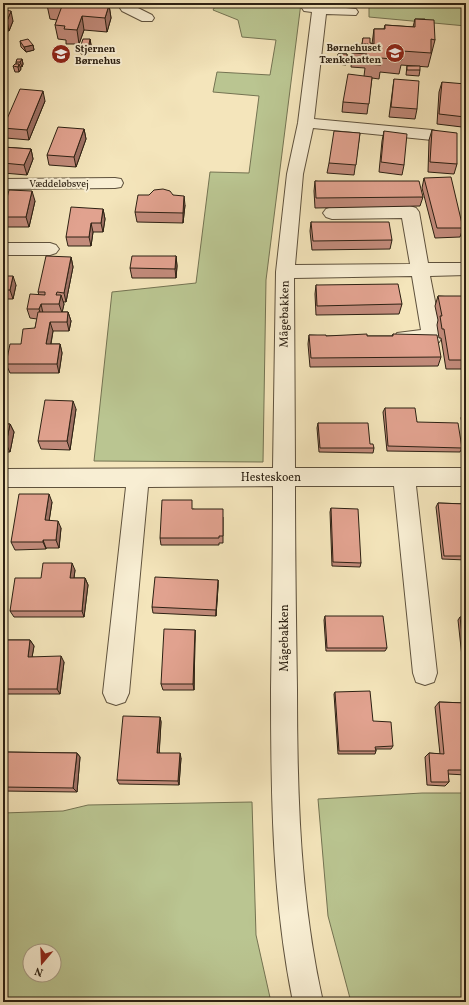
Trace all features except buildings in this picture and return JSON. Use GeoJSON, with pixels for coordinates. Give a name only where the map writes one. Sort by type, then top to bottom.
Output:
{"type":"FeatureCollection","features":[{"type":"Feature","properties":{"kind":"street"},"geometry":{"type":"LineString","coordinates":[[128,3],[127,8],[147,18]]}},
{"type":"Feature","properties":{"kind":"street"},"geometry":{"type":"LineString","coordinates":[[315,6],[351,12]]}},
{"type":"Feature","properties":{"kind":"street","name":"Mågebakken"},"geometry":{"type":"LineString","coordinates":[[308,1002],[291,901],[286,846],[284,779],[284,272],[295,174],[306,123],[315,6]]}},
{"type":"Feature","properties":{"kind":"street","name":"Mågebakken"},"geometry":{"type":"LineString","coordinates":[[295,174],[295,122],[315,6]]}},
{"type":"Feature","properties":{"kind":"street"},"geometry":{"type":"LineString","coordinates":[[306,123],[432,135]]}},
{"type":"Feature","properties":{"kind":"street","name":"Væddeløbsvej"},"geometry":{"type":"LineString","coordinates":[[3,184],[115,183]]}},
{"type":"Feature","properties":{"kind":"street"},"geometry":{"type":"LineString","coordinates":[[332,213],[410,212],[432,337],[384,338]]}},
{"type":"Feature","properties":{"kind":"street"},"geometry":{"type":"LineString","coordinates":[[3,249],[50,249]]}},
{"type":"Feature","properties":{"kind":"street","name":"Mågebakken"},"geometry":{"type":"LineString","coordinates":[[284,272],[466,269]]}},
{"type":"Feature","properties":{"kind":"street","name":"Hesteskoen"},"geometry":{"type":"LineString","coordinates":[[3,478],[284,476],[466,477]]}},
{"type":"Feature","properties":{"kind":"street"},"geometry":{"type":"LineString","coordinates":[[404,477],[425,673]]}},
{"type":"Feature","properties":{"kind":"street"},"geometry":{"type":"LineString","coordinates":[[116,693],[138,478]]}},
{"type":"Feature","properties":{"kind":"green space"},"geometry":{"type":"Polygon","coordinates":[[[217,3],[301,3],[266,280],[263,462],[94,461],[112,292],[196,283],[210,172],[249,173],[259,96],[213,92],[217,72],[270,75],[276,40],[242,37],[238,20],[213,10],[217,3]]]}},
{"type":"Feature","properties":{"kind":"green space"},"geometry":{"type":"Polygon","coordinates":[[[356,3],[466,3],[466,26],[369,17],[369,4],[356,3]]]}},
{"type":"Feature","properties":{"kind":"green space"},"geometry":{"type":"Polygon","coordinates":[[[422,793],[466,793],[466,1002],[351,1002],[328,916],[318,799],[422,793]]]}},
{"type":"Feature","properties":{"kind":"green space"},"geometry":{"type":"Polygon","coordinates":[[[252,802],[256,935],[271,1002],[3,1002],[3,813],[63,811],[88,805],[252,802]]]}},
{"type":"Feature","properties":{"kind":"place","name":"Børnehuset Tænkehatten"},"geometry":{"type":"Point","coordinates":[395,53]}},
{"type":"Feature","properties":{"kind":"place","name":"Stjernen Børnehus"},"geometry":{"type":"Point","coordinates":[61,54]}}]}
